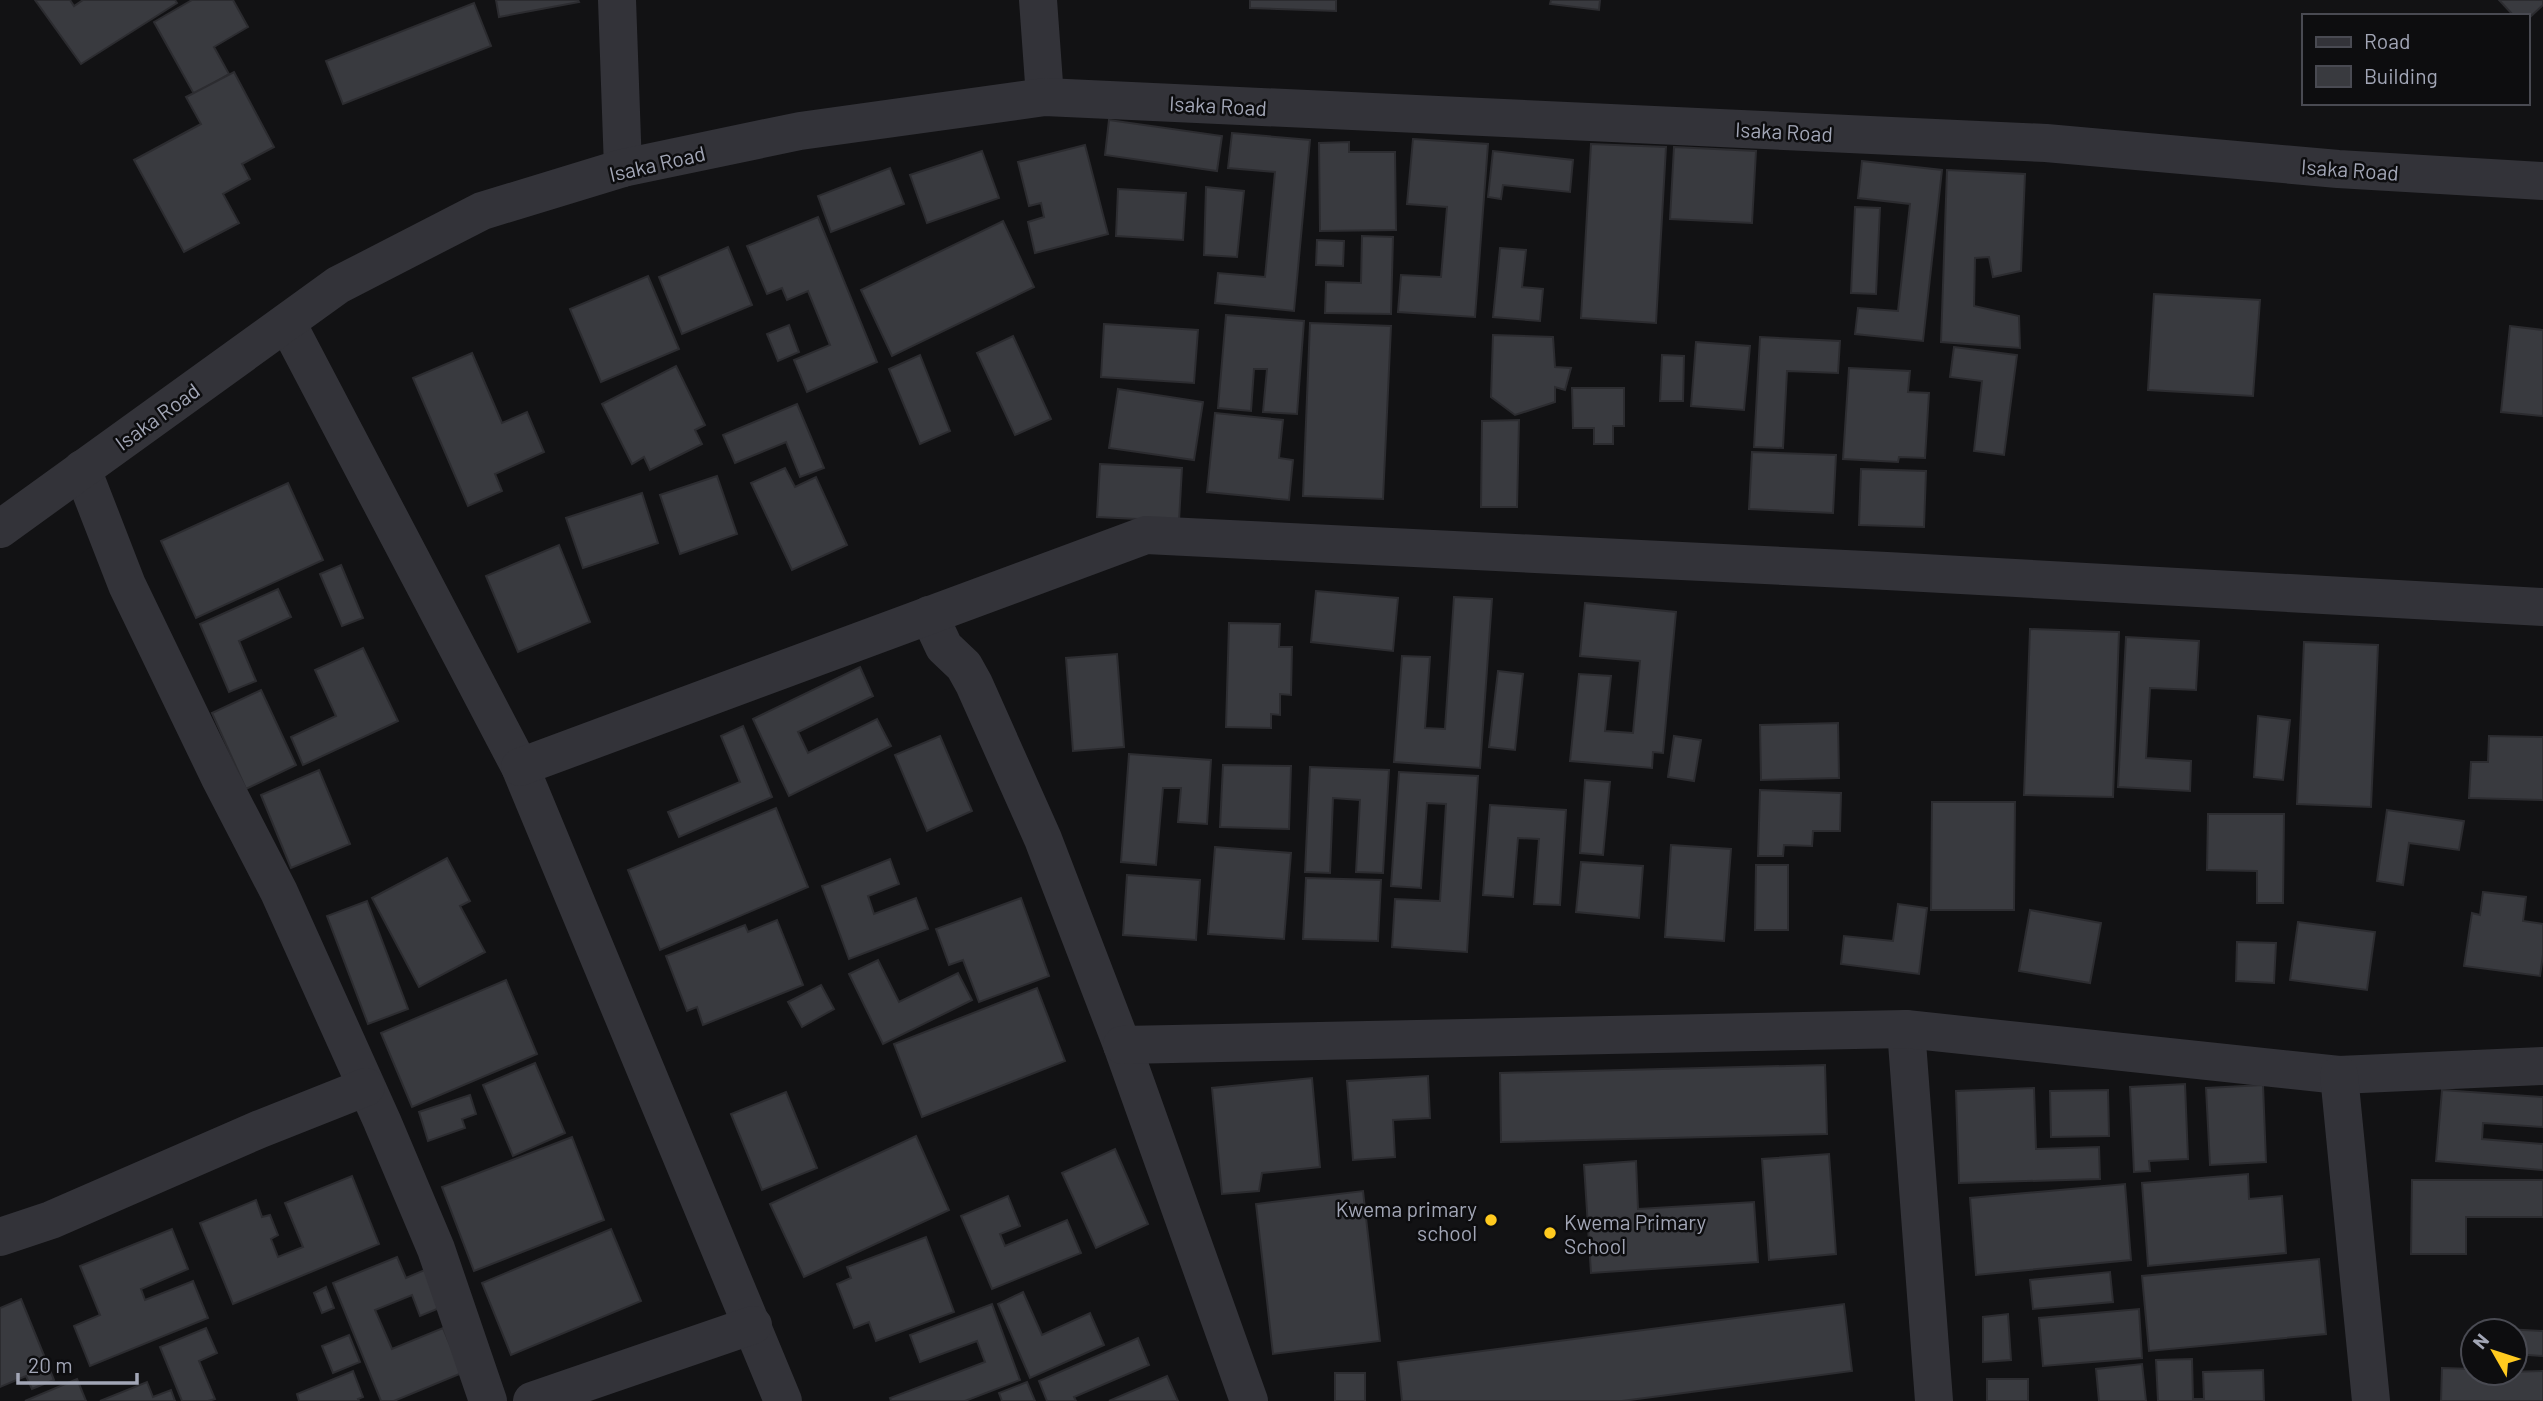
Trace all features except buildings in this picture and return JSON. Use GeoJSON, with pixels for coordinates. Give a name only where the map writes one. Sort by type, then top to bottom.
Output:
{"type":"FeatureCollection","features":[{"type":"Feature","properties":{"kind":"street"},"geometry":{"type":"LineString","coordinates":[[617,0],[623,168]]}},
{"type":"Feature","properties":{"kind":"street"},"geometry":{"type":"LineString","coordinates":[[1038,0],[1045,97]]}},
{"type":"Feature","properties":{"kind":"street","name":"Isaka Road"},"geometry":{"type":"LineString","coordinates":[[0,529],[338,285],[482,211],[623,168],[800,131],[1045,97],[2046,142],[2338,169],[2543,181]]}},
{"type":"Feature","properties":{"kind":"street"},"geometry":{"type":"LineString","coordinates":[[286,323],[520,767],[783,1401]]}},
{"type":"Feature","properties":{"kind":"street"},"geometry":{"type":"LineString","coordinates":[[82,470],[127,585],[220,778],[279,892],[366,1087],[436,1249],[488,1401]]}},
{"type":"Feature","properties":{"kind":"street"},"geometry":{"type":"LineString","coordinates":[[520,767],[1146,535],[1915,572],[2543,607]]}},
{"type":"Feature","properties":{"kind":"street"},"geometry":{"type":"LineString","coordinates":[[929,615],[944,647],[964,666],[974,684],[1043,839],[1122,1045],[1248,1401]]}},
{"type":"Feature","properties":{"kind":"street"},"geometry":{"type":"LineString","coordinates":[[1122,1045],[1906,1029],[2339,1075],[2543,1066]]}},
{"type":"Feature","properties":{"kind":"street"},"geometry":{"type":"LineString","coordinates":[[1906,1029],[1934,1401]]}},
{"type":"Feature","properties":{"kind":"street"},"geometry":{"type":"LineString","coordinates":[[2339,1075],[2371,1401]]}},
{"type":"Feature","properties":{"kind":"street"},"geometry":{"type":"LineString","coordinates":[[0,1237],[51,1220],[261,1129],[366,1087]]}},
{"type":"Feature","properties":{"kind":"street"},"geometry":{"type":"LineString","coordinates":[[532,1401],[753,1325]]}},
{"type":"Feature","properties":{"kind":"place","name":"Kwema primary school"},"geometry":{"type":"Point","coordinates":[1491,1220]}},
{"type":"Feature","properties":{"kind":"place","name":"Kwema Primary School"},"geometry":{"type":"Point","coordinates":[1550,1233]}}]}
